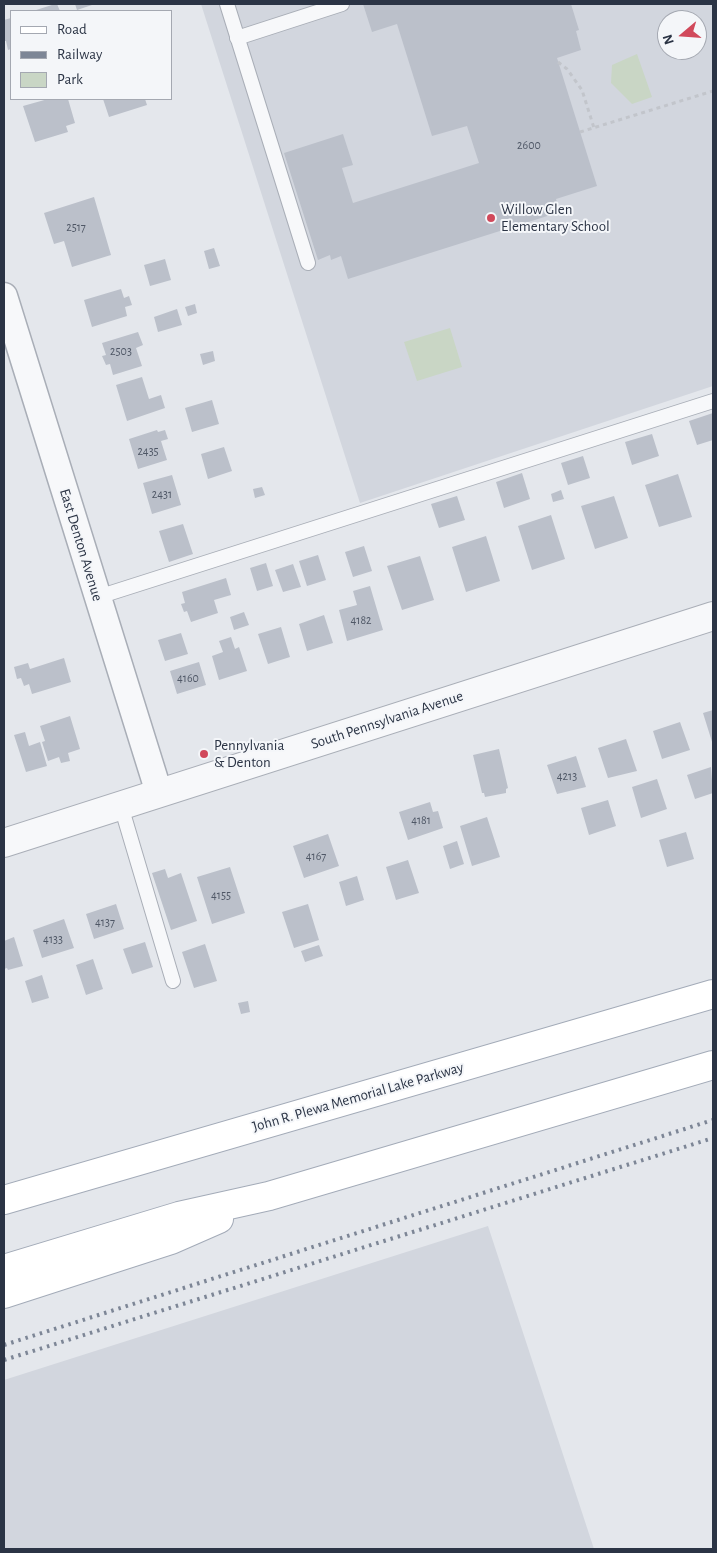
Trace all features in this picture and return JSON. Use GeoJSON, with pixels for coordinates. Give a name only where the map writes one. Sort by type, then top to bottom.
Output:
{"type":"FeatureCollection","features":[{"type":"Feature","properties":{"kind":"main road","name":"John R. Plewa Memorial Lake Parkway"},"geometry":{"type":"LineString","coordinates":[[4,1200],[713,994]]}},
{"type":"Feature","properties":{"kind":"main road"},"geometry":{"type":"LineString","coordinates":[[4,1269],[179,1216],[269,1196],[713,1065]]}},
{"type":"Feature","properties":{"kind":"main road"},"geometry":{"type":"LineString","coordinates":[[4,1294],[171,1240],[269,1196]]}},
{"type":"Feature","properties":{"kind":"street","name":"East Denton Avenue"},"geometry":{"type":"LineString","coordinates":[[4,296],[159,793]]}},
{"type":"Feature","properties":{"kind":"street","name":"South Pennsylvania Avenue"},"geometry":{"type":"LineString","coordinates":[[4,843],[713,616]]}},
{"type":"Feature","properties":{"kind":"lane"},"geometry":{"type":"LineString","coordinates":[[227,4],[308,263]]}},
{"type":"Feature","properties":{"kind":"lane"},"geometry":{"type":"LineString","coordinates":[[237,38],[342,4]]}},
{"type":"Feature","properties":{"kind":"lane"},"geometry":{"type":"LineString","coordinates":[[98,597],[713,401]]}},
{"type":"Feature","properties":{"kind":"lane"},"geometry":{"type":"LineString","coordinates":[[121,806],[173,980]]}},
{"type":"Feature","properties":{"kind":"path"},"geometry":{"type":"LineString","coordinates":[[558,62],[567,69],[582,90],[594,128]]}},
{"type":"Feature","properties":{"kind":"path"},"geometry":{"type":"LineString","coordinates":[[580,132],[713,91]]}},
{"type":"Feature","properties":{"kind":"shaded area","name":"Willow Glen Elementary School"},"geometry":{"type":"Polygon","coordinates":[[[201,4],[713,4],[713,386],[360,503],[201,4]]]}},
{"type":"Feature","properties":{"kind":"shaded area"},"geometry":{"type":"Polygon","coordinates":[[[488,1226],[594,1549],[4,1549],[4,1380],[488,1226]]]}},
{"type":"Feature","properties":{"kind":"green space"},"geometry":{"type":"Polygon","coordinates":[[[637,54],[652,97],[632,104],[611,83],[612,65],[637,54]]]}},
{"type":"Feature","properties":{"kind":"green space"},"geometry":{"type":"Polygon","coordinates":[[[450,328],[462,367],[417,381],[404,342],[450,328]]]}},
{"type":"Feature","properties":{"kind":"building"},"geometry":{"type":"Polygon","coordinates":[[[57,4],[60,10],[36,10],[57,4]]]}},
{"type":"Feature","properties":{"kind":"building"},"geometry":{"type":"Polygon","coordinates":[[[75,4],[95,4],[77,10],[75,4]]]}},
{"type":"Feature","properties":{"kind":"building","name":"Willow Glen Elementary School"},"geometry":{"type":"Polygon","coordinates":[[[363,4],[571,4],[579,30],[576,31],[581,50],[557,58],[597,186],[556,199],[560,212],[348,279],[341,256],[331,260],[330,255],[318,260],[284,153],[343,134],[353,165],[342,168],[353,203],[479,163],[467,126],[432,136],[397,24],[372,32],[363,4]]]}},
{"type":"Feature","properties":{"kind":"building"},"geometry":{"type":"Polygon","coordinates":[[[10,18],[10,49],[8,50],[6,41],[4,41],[4,20],[10,18]]]}},
{"type":"Feature","properties":{"kind":"building"},"geometry":{"type":"Polygon","coordinates":[[[44,100],[68,100],[75,123],[66,126],[68,132],[35,142],[23,106],[44,100]]]}},
{"type":"Feature","properties":{"kind":"building"},"geometry":{"type":"Polygon","coordinates":[[[103,100],[145,100],[147,105],[109,117],[103,100]]]}},
{"type":"Feature","properties":{"kind":"building"},"geometry":{"type":"Polygon","coordinates":[[[94,197],[111,255],[72,267],[64,241],[54,244],[44,213],[94,197]]]}},
{"type":"Feature","properties":{"kind":"building"},"geometry":{"type":"Polygon","coordinates":[[[214,248],[220,266],[209,269],[204,251],[214,248]]]}},
{"type":"Feature","properties":{"kind":"building"},"geometry":{"type":"Polygon","coordinates":[[[165,259],[171,280],[150,286],[144,265],[165,259]]]}},
{"type":"Feature","properties":{"kind":"building"},"geometry":{"type":"Polygon","coordinates":[[[121,289],[124,298],[129,296],[132,305],[125,307],[127,316],[92,327],[84,300],[121,289]]]}},
{"type":"Feature","properties":{"kind":"building"},"geometry":{"type":"Polygon","coordinates":[[[195,304],[197,313],[188,316],[185,307],[195,304]]]}},
{"type":"Feature","properties":{"kind":"building"},"geometry":{"type":"Polygon","coordinates":[[[177,309],[182,325],[158,332],[154,317],[177,309]]]}},
{"type":"Feature","properties":{"kind":"building"},"geometry":{"type":"Polygon","coordinates":[[[138,332],[143,345],[136,348],[142,366],[113,375],[110,364],[106,365],[102,356],[106,355],[102,343],[138,332]]]}},
{"type":"Feature","properties":{"kind":"building"},"geometry":{"type":"Polygon","coordinates":[[[213,351],[215,361],[203,365],[200,354],[213,351]]]}},
{"type":"Feature","properties":{"kind":"building"},"geometry":{"type":"Polygon","coordinates":[[[142,377],[149,399],[161,395],[165,408],[127,421],[116,385],[142,377]]]}},
{"type":"Feature","properties":{"kind":"building"},"geometry":{"type":"Polygon","coordinates":[[[212,400],[219,424],[192,432],[185,408],[212,400]]]}},
{"type":"Feature","properties":{"kind":"building"},"geometry":{"type":"Polygon","coordinates":[[[713,413],[713,440],[697,445],[689,421],[713,413]]]}},
{"type":"Feature","properties":{"kind":"building"},"geometry":{"type":"Polygon","coordinates":[[[157,430],[158,432],[165,430],[168,439],[161,441],[167,460],[138,469],[129,439],[157,430]]]}},
{"type":"Feature","properties":{"kind":"building"},"geometry":{"type":"Polygon","coordinates":[[[652,434],[659,456],[632,465],[625,442],[652,434]]]}},
{"type":"Feature","properties":{"kind":"building"},"geometry":{"type":"Polygon","coordinates":[[[224,447],[232,471],[208,479],[201,454],[224,447]]]}},
{"type":"Feature","properties":{"kind":"building"},"geometry":{"type":"Polygon","coordinates":[[[583,456],[590,478],[568,485],[561,463],[583,456]]]}},
{"type":"Feature","properties":{"kind":"building"},"geometry":{"type":"Polygon","coordinates":[[[522,473],[530,499],[504,508],[496,482],[522,473]]]}},
{"type":"Feature","properties":{"kind":"building"},"geometry":{"type":"Polygon","coordinates":[[[678,474],[692,517],[659,527],[645,485],[678,474]]]}},
{"type":"Feature","properties":{"kind":"building"},"geometry":{"type":"Polygon","coordinates":[[[172,475],[181,505],[152,514],[143,483],[172,475]]]}},
{"type":"Feature","properties":{"kind":"building"},"geometry":{"type":"Polygon","coordinates":[[[262,487],[265,495],[255,498],[253,489],[262,487]]]}},
{"type":"Feature","properties":{"kind":"building"},"geometry":{"type":"Polygon","coordinates":[[[561,490],[564,499],[553,502],[551,494],[561,490]]]}},
{"type":"Feature","properties":{"kind":"building"},"geometry":{"type":"Polygon","coordinates":[[[457,496],[465,520],[439,528],[431,504],[457,496]]]}},
{"type":"Feature","properties":{"kind":"building"},"geometry":{"type":"Polygon","coordinates":[[[614,496],[628,538],[595,549],[581,506],[614,496]]]}},
{"type":"Feature","properties":{"kind":"building"},"geometry":{"type":"Polygon","coordinates":[[[551,515],[565,559],[532,570],[518,526],[551,515]]]}},
{"type":"Feature","properties":{"kind":"building"},"geometry":{"type":"Polygon","coordinates":[[[183,524],[193,554],[169,562],[159,531],[183,524]]]}},
{"type":"Feature","properties":{"kind":"building"},"geometry":{"type":"Polygon","coordinates":[[[486,536],[500,581],[466,592],[452,547],[486,536]]]}},
{"type":"Feature","properties":{"kind":"building"},"geometry":{"type":"Polygon","coordinates":[[[364,546],[372,571],[353,577],[345,552],[364,546]]]}},
{"type":"Feature","properties":{"kind":"building"},"geometry":{"type":"Polygon","coordinates":[[[318,555],[326,580],[307,586],[299,561],[318,555]]]}},
{"type":"Feature","properties":{"kind":"building"},"geometry":{"type":"Polygon","coordinates":[[[420,556],[434,600],[402,610],[387,566],[420,556]]]}},
{"type":"Feature","properties":{"kind":"building"},"geometry":{"type":"Polygon","coordinates":[[[266,563],[273,586],[257,591],[250,568],[266,563]]]}},
{"type":"Feature","properties":{"kind":"building"},"geometry":{"type":"Polygon","coordinates":[[[293,564],[301,587],[283,592],[275,570],[293,564]]]}},
{"type":"Feature","properties":{"kind":"building"},"geometry":{"type":"Polygon","coordinates":[[[226,578],[231,595],[214,600],[218,613],[191,622],[187,611],[184,612],[181,604],[185,603],[182,592],[226,578]]]}},
{"type":"Feature","properties":{"kind":"building"},"geometry":{"type":"Polygon","coordinates":[[[370,586],[383,630],[347,641],[339,610],[357,605],[353,591],[370,586]]]}},
{"type":"Feature","properties":{"kind":"building"},"geometry":{"type":"Polygon","coordinates":[[[244,612],[249,625],[234,630],[230,617],[244,612]]]}},
{"type":"Feature","properties":{"kind":"building"},"geometry":{"type":"Polygon","coordinates":[[[324,615],[333,643],[307,651],[299,624],[324,615]]]}},
{"type":"Feature","properties":{"kind":"building"},"geometry":{"type":"Polygon","coordinates":[[[281,627],[290,657],[268,664],[258,634],[281,627]]]}},
{"type":"Feature","properties":{"kind":"building"},"geometry":{"type":"Polygon","coordinates":[[[181,633],[188,654],[165,661],[158,640],[181,633]]]}},
{"type":"Feature","properties":{"kind":"building"},"geometry":{"type":"Polygon","coordinates":[[[231,637],[235,649],[239,647],[247,671],[219,680],[212,656],[223,652],[219,641],[231,637]]]}},
{"type":"Feature","properties":{"kind":"building"},"geometry":{"type":"Polygon","coordinates":[[[64,658],[71,682],[32,694],[29,684],[24,686],[21,678],[17,679],[14,667],[28,663],[30,669],[64,658]]]}},
{"type":"Feature","properties":{"kind":"building"},"geometry":{"type":"Polygon","coordinates":[[[199,662],[206,685],[177,694],[170,671],[199,662]]]}},
{"type":"Feature","properties":{"kind":"building"},"geometry":{"type":"Polygon","coordinates":[[[713,710],[713,745],[703,713],[713,710]]]}},
{"type":"Feature","properties":{"kind":"building"},"geometry":{"type":"Polygon","coordinates":[[[70,716],[80,749],[68,753],[70,761],[61,763],[59,757],[48,761],[42,742],[45,741],[40,726],[70,716]]]}},
{"type":"Feature","properties":{"kind":"building"},"geometry":{"type":"Polygon","coordinates":[[[680,722],[690,750],[662,759],[653,731],[680,722]]]}},
{"type":"Feature","properties":{"kind":"building"},"geometry":{"type":"Polygon","coordinates":[[[25,732],[29,746],[40,742],[47,766],[26,772],[14,735],[25,732]]]}},
{"type":"Feature","properties":{"kind":"building"},"geometry":{"type":"Polygon","coordinates":[[[626,739],[637,771],[608,778],[598,748],[626,739]]]}},
{"type":"Feature","properties":{"kind":"building"},"geometry":{"type":"Polygon","coordinates":[[[499,749],[508,788],[506,793],[485,797],[484,793],[482,793],[473,755],[499,749]]]}},
{"type":"Feature","properties":{"kind":"building"},"geometry":{"type":"Polygon","coordinates":[[[576,756],[586,787],[557,794],[547,765],[576,756]]]}},
{"type":"Feature","properties":{"kind":"building"},"geometry":{"type":"Polygon","coordinates":[[[711,767],[713,793],[695,799],[687,775],[711,767]]]}},
{"type":"Feature","properties":{"kind":"building"},"geometry":{"type":"Polygon","coordinates":[[[657,779],[667,809],[641,818],[632,787],[657,779]]]}},
{"type":"Feature","properties":{"kind":"building"},"geometry":{"type":"Polygon","coordinates":[[[608,800],[616,826],[589,835],[581,808],[608,800]]]}},
{"type":"Feature","properties":{"kind":"building"},"geometry":{"type":"Polygon","coordinates":[[[430,802],[433,812],[438,811],[443,828],[408,840],[399,812],[430,802]]]}},
{"type":"Feature","properties":{"kind":"building"},"geometry":{"type":"Polygon","coordinates":[[[487,817],[500,857],[472,866],[460,826],[487,817]]]}},
{"type":"Feature","properties":{"kind":"building"},"geometry":{"type":"Polygon","coordinates":[[[686,832],[694,859],[667,867],[659,840],[686,832]]]}},
{"type":"Feature","properties":{"kind":"building"},"geometry":{"type":"Polygon","coordinates":[[[328,834],[339,866],[304,878],[293,846],[328,834]]]}},
{"type":"Feature","properties":{"kind":"building"},"geometry":{"type":"Polygon","coordinates":[[[457,841],[464,864],[450,869],[443,846],[457,841]]]}},
{"type":"Feature","properties":{"kind":"building"},"geometry":{"type":"Polygon","coordinates":[[[408,860],[419,893],[396,900],[386,867],[408,860]]]}},
{"type":"Feature","properties":{"kind":"building"},"geometry":{"type":"Polygon","coordinates":[[[230,867],[245,913],[212,924],[197,877],[230,867]]]}},
{"type":"Feature","properties":{"kind":"building"},"geometry":{"type":"Polygon","coordinates":[[[165,869],[168,878],[181,873],[197,921],[171,930],[152,873],[165,869]]]}},
{"type":"Feature","properties":{"kind":"building"},"geometry":{"type":"Polygon","coordinates":[[[357,876],[364,900],[346,906],[339,882],[357,876]]]}},
{"type":"Feature","properties":{"kind":"building"},"geometry":{"type":"Polygon","coordinates":[[[116,904],[124,929],[94,939],[86,914],[116,904]]]}},
{"type":"Feature","properties":{"kind":"building"},"geometry":{"type":"Polygon","coordinates":[[[308,904],[319,940],[294,948],[282,912],[308,904]]]}},
{"type":"Feature","properties":{"kind":"building"},"geometry":{"type":"Polygon","coordinates":[[[64,919],[74,948],[42,958],[33,930],[64,919]]]}},
{"type":"Feature","properties":{"kind":"building"},"geometry":{"type":"Polygon","coordinates":[[[14,937],[23,966],[8,970],[7,968],[4,969],[4,941],[14,937]]]}},
{"type":"Feature","properties":{"kind":"building"},"geometry":{"type":"Polygon","coordinates":[[[145,942],[153,967],[132,974],[123,949],[145,942]]]}},
{"type":"Feature","properties":{"kind":"building"},"geometry":{"type":"Polygon","coordinates":[[[205,944],[217,981],[194,988],[182,952],[205,944]]]}},
{"type":"Feature","properties":{"kind":"building"},"geometry":{"type":"Polygon","coordinates":[[[319,945],[323,956],[305,962],[301,951],[319,945]]]}},
{"type":"Feature","properties":{"kind":"building"},"geometry":{"type":"Polygon","coordinates":[[[93,959],[103,989],[86,995],[76,965],[93,959]]]}},
{"type":"Feature","properties":{"kind":"building"},"geometry":{"type":"Polygon","coordinates":[[[42,975],[49,998],[32,1003],[25,981],[42,975]]]}},
{"type":"Feature","properties":{"kind":"building"},"geometry":{"type":"Polygon","coordinates":[[[248,1001],[250,1012],[241,1014],[238,1003],[248,1001]]]}},
{"type":"Feature","properties":{"kind":"railway"},"geometry":{"type":"LineString","coordinates":[[4,1345],[713,1120]]}},
{"type":"Feature","properties":{"kind":"railway"},"geometry":{"type":"LineString","coordinates":[[4,1360],[713,1138]]}},
{"type":"Feature","properties":{"kind":"place","name":"Willow Glen Elementary School"},"geometry":{"type":"Point","coordinates":[491,218]}},
{"type":"Feature","properties":{"kind":"place","name":"Pennylvania & Denton"},"geometry":{"type":"Point","coordinates":[204,754]}}]}
